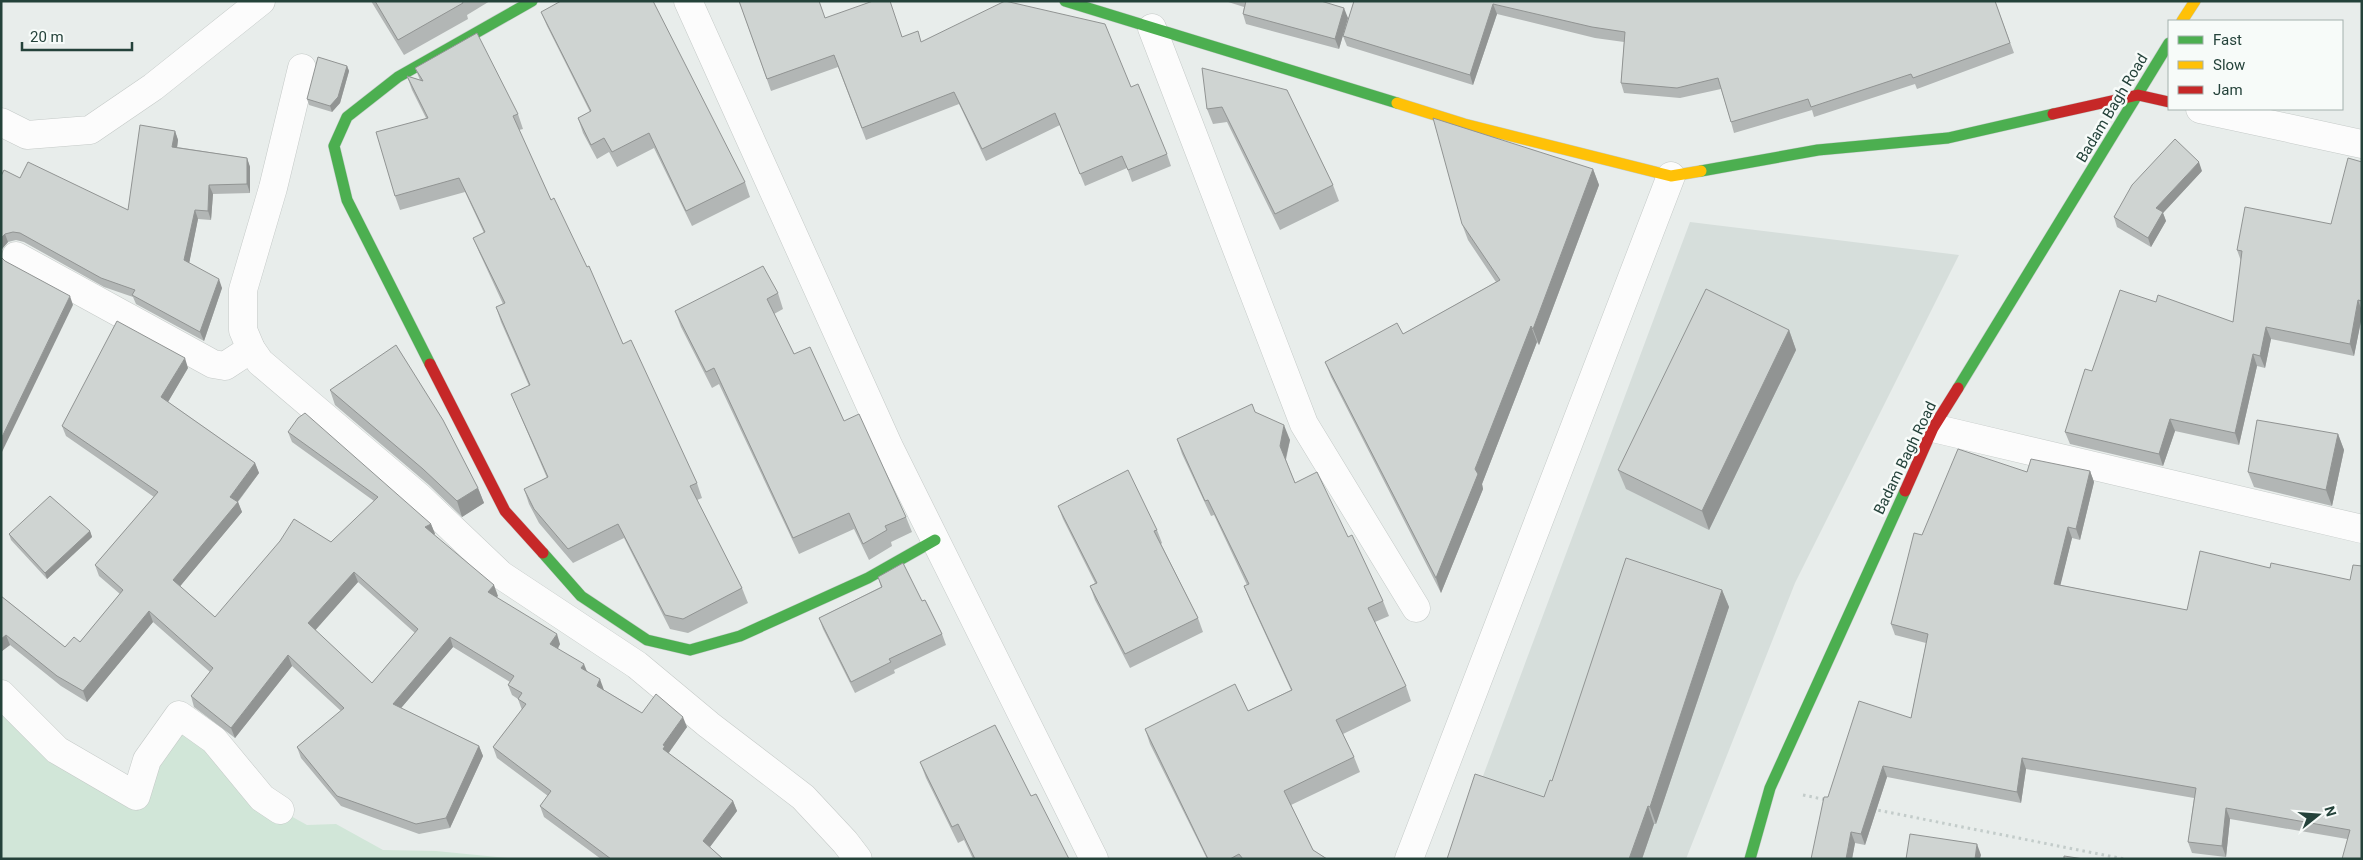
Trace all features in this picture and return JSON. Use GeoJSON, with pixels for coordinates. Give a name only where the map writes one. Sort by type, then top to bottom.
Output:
{"type":"FeatureCollection","features":[{"type":"Feature","properties":{"kind":"street"},"geometry":{"type":"LineString","coordinates":[[1,122],[27,135],[90,130],[153,86],[262,1]]}},
{"type":"Feature","properties":{"kind":"street"},"geometry":{"type":"LineString","coordinates":[[532,1],[398,77],[347,116],[334,146],[347,200],[505,511],[580,596],[647,640],[690,650],[740,636],[868,578],[935,540]]}},
{"type":"Feature","properties":{"kind":"street"},"geometry":{"type":"LineString","coordinates":[[688,1],[889,447],[1094,859]]}},
{"type":"Feature","properties":{"kind":"street"},"geometry":{"type":"LineString","coordinates":[[1065,1],[1464,124],[1671,176],[1818,150],[1948,138],[2138,95],[2168,102]]}},
{"type":"Feature","properties":{"kind":"street"},"geometry":{"type":"LineString","coordinates":[[2183,20],[2194,1]]}},
{"type":"Feature","properties":{"kind":"street"},"geometry":{"type":"LineString","coordinates":[[1152,28],[1304,424],[1416,608]]}},
{"type":"Feature","properties":{"kind":"street","name":"Badam Bagh Road"},"geometry":{"type":"LineString","coordinates":[[1750,859],[1770,788],[1933,428],[2168,45]]}},
{"type":"Feature","properties":{"kind":"street"},"geometry":{"type":"LineString","coordinates":[[302,68],[273,188],[243,290],[243,330],[251,349],[260,362],[419,497],[501,575],[637,665],[709,725],[803,797],[845,842],[858,859]]}},
{"type":"Feature","properties":{"kind":"street"},"geometry":{"type":"LineString","coordinates":[[2205,110],[2362,144]]}},
{"type":"Feature","properties":{"kind":"street"},"geometry":{"type":"LineString","coordinates":[[1409,859],[1671,176]]}},
{"type":"Feature","properties":{"kind":"street"},"geometry":{"type":"LineString","coordinates":[[16,256],[213,364],[225,366],[251,349]]}},
{"type":"Feature","properties":{"kind":"street"},"geometry":{"type":"LineString","coordinates":[[1933,428],[2362,529]]}},
{"type":"Feature","properties":{"kind":"street"},"geometry":{"type":"LineString","coordinates":[[1,694],[57,750],[136,796],[148,760],[179,715],[214,740],[262,798],[280,810]]}},
{"type":"Feature","properties":{"kind":"path"},"geometry":{"type":"LineString","coordinates":[[1770,788],[1837,802]]}},
{"type":"Feature","properties":{"kind":"path"},"geometry":{"type":"LineString","coordinates":[[1866,807],[2124,859]]}},
{"type":"Feature","properties":{"kind":"shaded area"},"geometry":{"type":"Polygon","coordinates":[[[1690,222],[1959,255],[1795,583],[1686,859],[1452,859],[1690,222]]]}},
{"type":"Feature","properties":{"kind":"green space"},"geometry":{"type":"Polygon","coordinates":[[[1,694],[135,796],[179,715],[280,810],[307,825],[336,824],[383,850],[436,851],[519,859],[1,859],[1,694]]]}},
{"type":"Feature","properties":{"kind":"building"},"geometry":{"type":"Polygon","coordinates":[[[375,1],[462,1],[463,3],[398,40],[375,1]]]}},
{"type":"Feature","properties":{"kind":"building"},"geometry":{"type":"Polygon","coordinates":[[[561,1],[653,1],[745,182],[686,211],[649,133],[612,152],[604,138],[591,145],[578,118],[591,111],[541,12],[561,1]]]}},
{"type":"Feature","properties":{"kind":"building"},"geometry":{"type":"Polygon","coordinates":[[[739,1],[819,1],[825,18],[873,1],[890,1],[902,37],[918,31],[921,42],[1005,1],[1105,24],[1131,87],[1138,84],[1167,154],[1128,170],[1122,156],[1080,174],[1055,113],[982,149],[954,92],[862,128],[834,55],[767,79],[739,1]]]}},
{"type":"Feature","properties":{"kind":"building"},"geometry":{"type":"Polygon","coordinates":[[[1246,1],[1321,1],[1344,8],[1335,39],[1243,14],[1246,1]]]}},
{"type":"Feature","properties":{"kind":"building"},"geometry":{"type":"Polygon","coordinates":[[[1354,1],[1995,1],[2010,43],[1913,78],[1911,74],[1811,107],[1808,99],[1731,122],[1718,78],[1677,88],[1621,83],[1625,32],[1592,27],[1493,4],[1470,75],[1343,36],[1354,1]]]}},
{"type":"Feature","properties":{"kind":"building"},"geometry":{"type":"Polygon","coordinates":[[[477,33],[518,114],[513,116],[551,200],[554,198],[587,267],[589,266],[623,344],[631,340],[697,483],[690,486],[742,588],[683,619],[665,615],[618,524],[568,549],[534,509],[524,489],[548,477],[511,394],[530,385],[496,307],[505,303],[473,238],[485,232],[459,178],[395,196],[376,132],[428,118],[407,76],[423,81],[415,68],[477,33]]]}},
{"type":"Feature","properties":{"kind":"building"},"geometry":{"type":"Polygon","coordinates":[[[318,57],[347,66],[338,97],[330,106],[307,99],[318,57]]]}},
{"type":"Feature","properties":{"kind":"building"},"geometry":{"type":"Polygon","coordinates":[[[1202,68],[1287,90],[1333,185],[1275,214],[1222,107],[1207,109],[1202,68]]]}},
{"type":"Feature","properties":{"kind":"building"},"geometry":{"type":"Polygon","coordinates":[[[1433,118],[1593,169],[1533,329],[1531,326],[1475,469],[1478,474],[1436,578],[1325,362],[1397,323],[1403,334],[1500,280],[1462,224],[1433,118]]]}},
{"type":"Feature","properties":{"kind":"building"},"geometry":{"type":"Polygon","coordinates":[[[140,125],[175,131],[172,147],[247,158],[247,184],[209,185],[208,211],[195,210],[184,260],[219,279],[200,332],[132,295],[135,290],[101,278],[20,233],[5,234],[1,238],[1,176],[4,170],[20,178],[28,162],[128,210],[140,125]]]}},
{"type":"Feature","properties":{"kind":"building"},"geometry":{"type":"Polygon","coordinates":[[[2175,139],[2199,162],[2156,208],[2163,212],[2148,238],[2114,217],[2132,185],[2175,139]]]}},
{"type":"Feature","properties":{"kind":"building"},"geometry":{"type":"Polygon","coordinates":[[[2348,158],[2362,162],[2362,301],[2358,300],[2350,344],[2266,327],[2260,356],[2253,354],[2235,433],[2170,419],[2159,454],[2065,432],[2085,369],[2092,371],[2120,290],[2156,302],[2158,295],[2233,322],[2242,251],[2237,250],[2245,207],[2331,224],[2348,158]]]}},
{"type":"Feature","properties":{"kind":"building"},"geometry":{"type":"Polygon","coordinates":[[[1,257],[5,261],[70,296],[1,439],[1,257]]]}},
{"type":"Feature","properties":{"kind":"building"},"geometry":{"type":"Polygon","coordinates":[[[763,266],[778,293],[767,299],[794,354],[810,347],[844,421],[859,414],[906,517],[885,526],[887,530],[863,544],[849,513],[793,538],[714,368],[706,372],[675,311],[763,266]]]}},
{"type":"Feature","properties":{"kind":"building"},"geometry":{"type":"Polygon","coordinates":[[[1706,289],[1789,330],[1702,511],[1618,470],[1706,289]]]}},
{"type":"Feature","properties":{"kind":"building"},"geometry":{"type":"Polygon","coordinates":[[[117,321],[185,358],[161,397],[255,463],[230,497],[238,502],[173,580],[215,617],[280,541],[294,519],[331,542],[378,497],[288,432],[298,418],[305,413],[431,524],[425,527],[494,585],[488,592],[557,634],[550,644],[584,664],[581,668],[600,679],[597,686],[642,713],[656,694],[683,717],[663,745],[665,746],[663,749],[733,801],[703,841],[723,859],[611,859],[540,806],[551,791],[493,747],[526,704],[518,699],[522,693],[508,685],[514,676],[450,637],[393,704],[479,746],[446,818],[416,824],[337,796],[297,747],[344,708],[288,655],[231,728],[191,696],[213,668],[149,611],[83,691],[57,676],[6,635],[1,639],[1,596],[65,647],[74,637],[80,642],[123,590],[95,565],[158,492],[62,426],[117,321]],[[354,572],[308,623],[372,683],[418,629],[354,572]]]}},
{"type":"Feature","properties":{"kind":"building"},"geometry":{"type":"Polygon","coordinates":[[[396,345],[443,420],[478,488],[457,501],[423,469],[330,390],[396,345]]]}},
{"type":"Feature","properties":{"kind":"building"},"geometry":{"type":"Polygon","coordinates":[[[1252,404],[1255,412],[1284,425],[1280,446],[1295,483],[1317,472],[1348,537],[1352,535],[1383,601],[1368,608],[1406,686],[1336,720],[1354,757],[1284,791],[1313,850],[1327,859],[1243,859],[1239,854],[1230,859],[1208,859],[1145,729],[1235,684],[1248,711],[1292,690],[1244,586],[1249,584],[1208,500],[1205,501],[1177,439],[1252,404]]]}},
{"type":"Feature","properties":{"kind":"building"},"geometry":{"type":"Polygon","coordinates":[[[2257,420],[2338,434],[2326,490],[2248,472],[2257,420]]]}},
{"type":"Feature","properties":{"kind":"building"},"geometry":{"type":"Polygon","coordinates":[[[1958,449],[2027,472],[2031,459],[2090,471],[2076,529],[2068,527],[2054,584],[2187,610],[2200,551],[2270,568],[2271,563],[2350,580],[2353,565],[2362,566],[2362,859],[2342,859],[2350,830],[2226,808],[2222,846],[2188,842],[2196,788],[2022,758],[2017,792],[1883,766],[1861,834],[1851,832],[1846,859],[1811,859],[1824,797],[1828,797],[1859,701],[1911,718],[1928,634],[1891,624],[1914,533],[1922,535],[1958,449]]]}},
{"type":"Feature","properties":{"kind":"building"},"geometry":{"type":"Polygon","coordinates":[[[1128,470],[1157,530],[1154,531],[1198,618],[1125,654],[1090,586],[1097,583],[1058,506],[1128,470]]]}},
{"type":"Feature","properties":{"kind":"building"},"geometry":{"type":"Polygon","coordinates":[[[50,496],[90,531],[45,573],[9,534],[50,496]]]}},
{"type":"Feature","properties":{"kind":"building"},"geometry":{"type":"Polygon","coordinates":[[[1626,558],[1722,590],[1650,807],[1648,806],[1629,859],[1447,859],[1475,774],[1544,797],[1550,780],[1552,781],[1626,558]]]}},
{"type":"Feature","properties":{"kind":"building"},"geometry":{"type":"Polygon","coordinates":[[[903,563],[922,601],[925,600],[942,634],[889,659],[891,662],[851,682],[819,618],[882,587],[878,577],[903,563]]]}},
{"type":"Feature","properties":{"kind":"building"},"geometry":{"type":"Polygon","coordinates":[[[995,725],[1031,796],[1036,794],[1069,859],[975,859],[958,824],[952,827],[920,762],[995,725]]]}},
{"type":"Feature","properties":{"kind":"building"},"geometry":{"type":"Polygon","coordinates":[[[1910,834],[1977,844],[1975,859],[1906,859],[1910,834]]]}},
{"type":"Feature","properties":{"kind":"building"},"geometry":{"type":"Polygon","coordinates":[[[2064,856],[2084,859],[2064,859],[2064,856]]]}},
{"type":"Feature","properties":{"kind":"traffic: fast"},"geometry":{"type":"LineString","coordinates":[[430,364],[347,200],[334,146],[347,117],[398,77],[532,1]]}},
{"type":"Feature","properties":{"kind":"traffic: fast"},"geometry":{"type":"LineString","coordinates":[[1065,1],[1397,103]]}},
{"type":"Feature","properties":{"kind":"traffic: fast"},"geometry":{"type":"LineString","coordinates":[[1958,388],[2168,45]]}},
{"type":"Feature","properties":{"kind":"traffic: fast"},"geometry":{"type":"LineString","coordinates":[[1701,171],[1818,150],[1948,138],[2053,114]]}},
{"type":"Feature","properties":{"kind":"traffic: fast"},"geometry":{"type":"LineString","coordinates":[[1750,859],[1770,788],[1905,491]]}},
{"type":"Feature","properties":{"kind":"traffic: fast"},"geometry":{"type":"LineString","coordinates":[[543,553],[581,596],[647,640],[690,650],[740,636],[868,578],[935,540]]}},
{"type":"Feature","properties":{"kind":"traffic: slow"},"geometry":{"type":"LineString","coordinates":[[2183,20],[2195,1]]}},
{"type":"Feature","properties":{"kind":"traffic: slow"},"geometry":{"type":"LineString","coordinates":[[1397,103],[1464,124],[1671,176],[1701,171]]}},
{"type":"Feature","properties":{"kind":"traffic: jam"},"geometry":{"type":"LineString","coordinates":[[2053,114],[2138,95],[2168,102]]}},
{"type":"Feature","properties":{"kind":"traffic: jam"},"geometry":{"type":"LineString","coordinates":[[430,364],[505,511],[543,553]]}},
{"type":"Feature","properties":{"kind":"traffic: jam"},"geometry":{"type":"LineString","coordinates":[[1905,491],[1933,428],[1958,388]]}}]}
